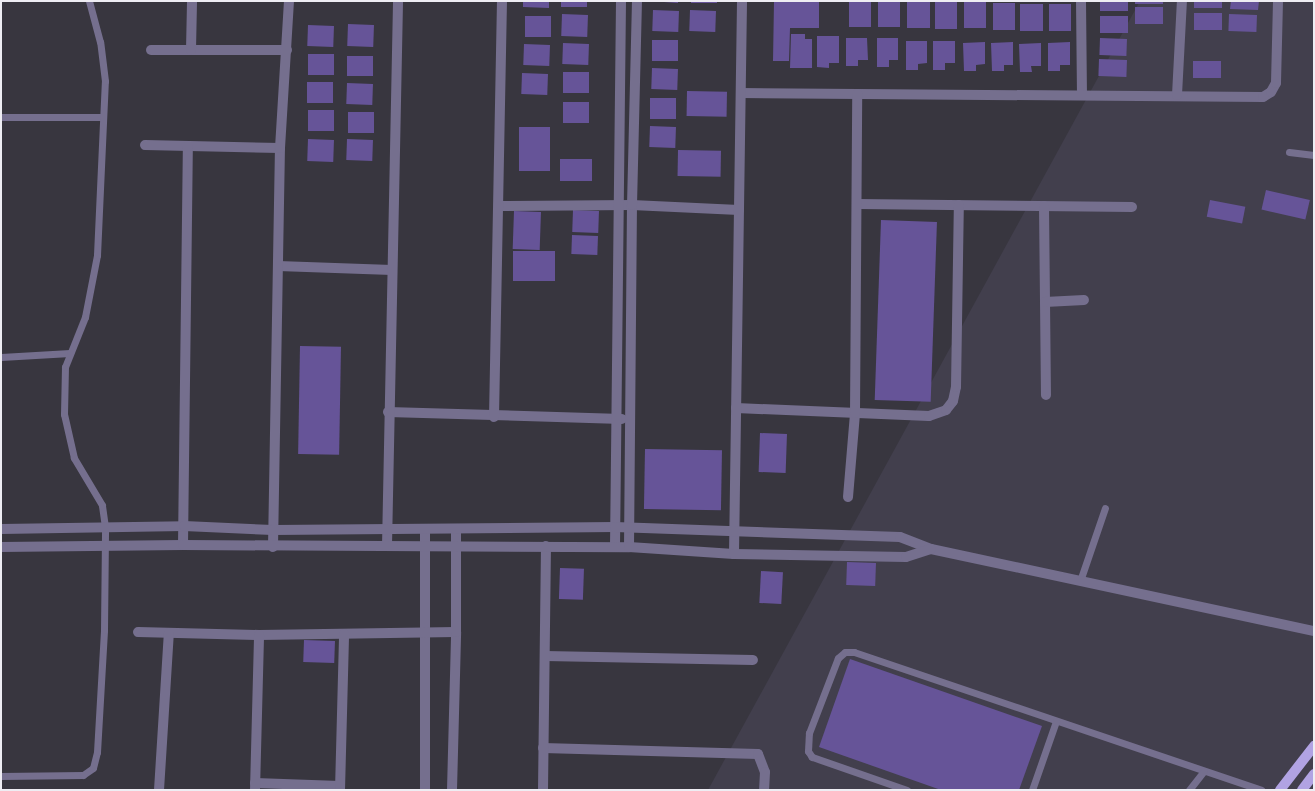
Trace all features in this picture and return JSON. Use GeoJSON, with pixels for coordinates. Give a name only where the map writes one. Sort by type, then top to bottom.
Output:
{"type":"FeatureCollection","features":[{"type":"Feature","properties":{"kind":"main road"},"geometry":{"type":"LineString","coordinates":[[1280,790],[1314,746]]}},
{"type":"Feature","properties":{"kind":"main road"},"geometry":{"type":"LineString","coordinates":[[1302,790],[1314,774]]}},
{"type":"Feature","properties":{"kind":"street"},"geometry":{"type":"LineString","coordinates":[[191,50],[192,1]]}},
{"type":"Feature","properties":{"kind":"street"},"geometry":{"type":"LineString","coordinates":[[273,547],[280,148],[289,1]]}},
{"type":"Feature","properties":{"kind":"street"},"geometry":{"type":"LineString","coordinates":[[386,546],[398,1]]}},
{"type":"Feature","properties":{"kind":"street"},"geometry":{"type":"LineString","coordinates":[[494,417],[502,1]]}},
{"type":"Feature","properties":{"kind":"street"},"geometry":{"type":"LineString","coordinates":[[615,547],[621,1]]}},
{"type":"Feature","properties":{"kind":"street"},"geometry":{"type":"LineString","coordinates":[[629,547],[632,205],[637,1]]}},
{"type":"Feature","properties":{"kind":"street"},"geometry":{"type":"LineString","coordinates":[[734,554],[742,1]]}},
{"type":"Feature","properties":{"kind":"street"},"geometry":{"type":"LineString","coordinates":[[1081,1],[1082,94]]}},
{"type":"Feature","properties":{"kind":"street"},"geometry":{"type":"LineString","coordinates":[[1177,94],[1182,1]]}},
{"type":"Feature","properties":{"kind":"street"},"geometry":{"type":"LineString","coordinates":[[741,93],[1177,94],[1252,98],[1263,97],[1271,92],[1276,83],[1278,1]]}},
{"type":"Feature","properties":{"kind":"street"},"geometry":{"type":"LineString","coordinates":[[150,50],[287,50]]}},
{"type":"Feature","properties":{"kind":"street"},"geometry":{"type":"LineString","coordinates":[[848,496],[855,413],[858,94]]}},
{"type":"Feature","properties":{"kind":"street"},"geometry":{"type":"LineString","coordinates":[[145,146],[280,148]]}},
{"type":"Feature","properties":{"kind":"street"},"geometry":{"type":"LineString","coordinates":[[184,545],[188,146]]}},
{"type":"Feature","properties":{"kind":"street"},"geometry":{"type":"LineString","coordinates":[[857,204],[1132,207]]}},
{"type":"Feature","properties":{"kind":"street"},"geometry":{"type":"LineString","coordinates":[[499,206],[632,205],[739,210]]}},
{"type":"Feature","properties":{"kind":"street"},"geometry":{"type":"LineString","coordinates":[[736,408],[929,416],[946,410],[953,401],[956,387],[958,205]]}},
{"type":"Feature","properties":{"kind":"street"},"geometry":{"type":"LineString","coordinates":[[1044,206],[1046,395]]}},
{"type":"Feature","properties":{"kind":"street"},"geometry":{"type":"LineString","coordinates":[[278,266],[392,270]]}},
{"type":"Feature","properties":{"kind":"street"},"geometry":{"type":"LineString","coordinates":[[1044,302],[1084,300]]}},
{"type":"Feature","properties":{"kind":"street"},"geometry":{"type":"LineString","coordinates":[[388,412],[494,417],[629,419]]}},
{"type":"Feature","properties":{"kind":"street"},"geometry":{"type":"LineString","coordinates":[[1,529],[184,526],[273,530],[386,528],[456,530],[615,527],[900,537],[931,549],[1314,632]]}},
{"type":"Feature","properties":{"kind":"street"},"geometry":{"type":"LineString","coordinates":[[425,529],[423,547],[425,790]]}},
{"type":"Feature","properties":{"kind":"street"},"geometry":{"type":"LineString","coordinates":[[452,790],[456,632],[456,530]]}},
{"type":"Feature","properties":{"kind":"street"},"geometry":{"type":"LineString","coordinates":[[1,547],[184,545],[273,547],[386,546],[455,548],[546,546],[629,547],[734,554],[906,557],[931,549]]}},
{"type":"Feature","properties":{"kind":"street"},"geometry":{"type":"LineString","coordinates":[[542,790],[546,546]]}},
{"type":"Feature","properties":{"kind":"street"},"geometry":{"type":"LineString","coordinates":[[138,632],[259,635],[456,632]]}},
{"type":"Feature","properties":{"kind":"street"},"geometry":{"type":"LineString","coordinates":[[159,790],[169,633]]}},
{"type":"Feature","properties":{"kind":"street"},"geometry":{"type":"LineString","coordinates":[[259,635],[255,786],[340,788],[344,634]]}},
{"type":"Feature","properties":{"kind":"street"},"geometry":{"type":"LineString","coordinates":[[545,656],[753,660]]}},
{"type":"Feature","properties":{"kind":"street"},"geometry":{"type":"LineString","coordinates":[[543,748],[758,754],[765,772],[764,790]]}},
{"type":"Feature","properties":{"kind":"lane"},"geometry":{"type":"LineString","coordinates":[[1,776],[83,775],[93,768],[98,733],[105,527],[102,505],[84,479],[74,458],[67,435],[64,394],[65,367],[84,317],[95,274],[105,81],[100,42],[89,1]]}},
{"type":"Feature","properties":{"kind":"lane"},"geometry":{"type":"LineString","coordinates":[[1,117],[103,117]]}},
{"type":"Feature","properties":{"kind":"lane"},"geometry":{"type":"LineString","coordinates":[[1289,152],[1314,155]]}},
{"type":"Feature","properties":{"kind":"lane"},"geometry":{"type":"LineString","coordinates":[[1,357],[70,353]]}},
{"type":"Feature","properties":{"kind":"lane"},"geometry":{"type":"LineString","coordinates":[[1080,581],[1104,508]]}},
{"type":"Feature","properties":{"kind":"lane"},"geometry":{"type":"LineString","coordinates":[[907,790],[812,758],[808,751],[809,733],[838,658],[845,652],[854,652],[1261,790]]}},
{"type":"Feature","properties":{"kind":"lane"},"geometry":{"type":"LineString","coordinates":[[1032,790],[1056,721]]}},
{"type":"Feature","properties":{"kind":"lane"},"geometry":{"type":"LineString","coordinates":[[1189,790],[1204,771]]}},
{"type":"Feature","properties":{"kind":"shaded area"},"geometry":{"type":"Polygon","coordinates":[[[1140,1],[1314,1],[1314,790],[708,790],[1140,1]]]}},
{"type":"Feature","properties":{"kind":"building"},"geometry":{"type":"Polygon","coordinates":[[[523,1],[549,1],[549,8],[523,7],[523,1]]]}},
{"type":"Feature","properties":{"kind":"building"},"geometry":{"type":"Polygon","coordinates":[[[561,1],[587,1],[587,7],[561,7],[561,1]]]}},
{"type":"Feature","properties":{"kind":"building"},"geometry":{"type":"Polygon","coordinates":[[[678,1],[678,3],[664,2],[678,1]]]}},
{"type":"Feature","properties":{"kind":"building"},"geometry":{"type":"Polygon","coordinates":[[[691,1],[717,1],[717,3],[691,3],[691,1]]]}},
{"type":"Feature","properties":{"kind":"building"},"geometry":{"type":"Polygon","coordinates":[[[774,1],[819,1],[819,28],[790,28],[789,61],[773,61],[774,1]]]}},
{"type":"Feature","properties":{"kind":"building"},"geometry":{"type":"Polygon","coordinates":[[[849,1],[871,1],[871,27],[849,27],[849,1]]]}},
{"type":"Feature","properties":{"kind":"building"},"geometry":{"type":"Polygon","coordinates":[[[878,1],[900,1],[900,27],[878,27],[878,1]]]}},
{"type":"Feature","properties":{"kind":"building"},"geometry":{"type":"Polygon","coordinates":[[[907,1],[930,1],[930,28],[907,28],[907,1]]]}},
{"type":"Feature","properties":{"kind":"building"},"geometry":{"type":"Polygon","coordinates":[[[935,1],[957,1],[957,29],[935,29],[935,1]]]}},
{"type":"Feature","properties":{"kind":"building"},"geometry":{"type":"Polygon","coordinates":[[[964,1],[986,1],[986,28],[964,28],[964,1]]]}},
{"type":"Feature","properties":{"kind":"building"},"geometry":{"type":"Polygon","coordinates":[[[1100,1],[1128,1],[1128,11],[1100,11],[1100,1]]]}},
{"type":"Feature","properties":{"kind":"building"},"geometry":{"type":"Polygon","coordinates":[[[1135,1],[1163,1],[1163,4],[1135,4],[1135,1]]]}},
{"type":"Feature","properties":{"kind":"building"},"geometry":{"type":"Polygon","coordinates":[[[1194,1],[1222,1],[1222,8],[1194,8],[1194,1]]]}},
{"type":"Feature","properties":{"kind":"building"},"geometry":{"type":"Polygon","coordinates":[[[1231,1],[1259,1],[1258,10],[1230,9],[1231,1]]]}},
{"type":"Feature","properties":{"kind":"building"},"geometry":{"type":"Polygon","coordinates":[[[993,3],[1015,3],[1015,30],[993,30],[993,3]]]}},
{"type":"Feature","properties":{"kind":"building"},"geometry":{"type":"Polygon","coordinates":[[[1020,4],[1043,4],[1043,31],[1020,31],[1020,4]]]}},
{"type":"Feature","properties":{"kind":"building"},"geometry":{"type":"Polygon","coordinates":[[[1049,4],[1071,4],[1071,31],[1049,31],[1049,4]]]}},
{"type":"Feature","properties":{"kind":"building"},"geometry":{"type":"Polygon","coordinates":[[[1135,7],[1163,7],[1163,24],[1135,24],[1135,7]]]}},
{"type":"Feature","properties":{"kind":"building"},"geometry":{"type":"Polygon","coordinates":[[[653,10],[679,11],[678,32],[652,31],[653,10]]]}},
{"type":"Feature","properties":{"kind":"building"},"geometry":{"type":"Polygon","coordinates":[[[690,10],[716,11],[715,32],[689,31],[690,10]]]}},
{"type":"Feature","properties":{"kind":"building"},"geometry":{"type":"Polygon","coordinates":[[[1194,13],[1222,13],[1222,30],[1194,30],[1194,13]]]}},
{"type":"Feature","properties":{"kind":"building"},"geometry":{"type":"Polygon","coordinates":[[[562,14],[588,15],[587,37],[561,36],[562,14]]]}},
{"type":"Feature","properties":{"kind":"building"},"geometry":{"type":"Polygon","coordinates":[[[1229,14],[1257,15],[1256,32],[1228,31],[1229,14]]]}},
{"type":"Feature","properties":{"kind":"building"},"geometry":{"type":"Polygon","coordinates":[[[525,16],[551,16],[551,37],[525,37],[525,16]]]}},
{"type":"Feature","properties":{"kind":"building"},"geometry":{"type":"Polygon","coordinates":[[[1100,16],[1128,16],[1128,33],[1100,33],[1100,16]]]}},
{"type":"Feature","properties":{"kind":"building"},"geometry":{"type":"Polygon","coordinates":[[[348,24],[374,25],[373,47],[347,46],[348,24]]]}},
{"type":"Feature","properties":{"kind":"building"},"geometry":{"type":"Polygon","coordinates":[[[308,25],[334,26],[333,47],[307,46],[308,25]]]}},
{"type":"Feature","properties":{"kind":"building"},"geometry":{"type":"Polygon","coordinates":[[[791,34],[805,34],[805,39],[812,39],[812,68],[790,68],[791,34]]]}},
{"type":"Feature","properties":{"kind":"building"},"geometry":{"type":"Polygon","coordinates":[[[817,36],[839,36],[839,63],[829,63],[829,68],[817,67],[817,36]]]}},
{"type":"Feature","properties":{"kind":"building"},"geometry":{"type":"Polygon","coordinates":[[[846,38],[867,38],[868,60],[858,60],[858,66],[846,66],[846,38]]]}},
{"type":"Feature","properties":{"kind":"building"},"geometry":{"type":"Polygon","coordinates":[[[877,38],[898,38],[898,60],[889,60],[889,67],[877,67],[877,38]]]}},
{"type":"Feature","properties":{"kind":"building"},"geometry":{"type":"Polygon","coordinates":[[[1100,38],[1127,39],[1126,56],[1099,55],[1100,38]]]}},
{"type":"Feature","properties":{"kind":"building"},"geometry":{"type":"Polygon","coordinates":[[[652,40],[678,40],[678,61],[652,61],[652,40]]]}},
{"type":"Feature","properties":{"kind":"building"},"geometry":{"type":"Polygon","coordinates":[[[906,41],[927,41],[927,63],[918,64],[918,70],[906,70],[906,41]]]}},
{"type":"Feature","properties":{"kind":"building"},"geometry":{"type":"Polygon","coordinates":[[[933,41],[955,41],[955,63],[945,63],[945,70],[933,70],[933,41]]]}},
{"type":"Feature","properties":{"kind":"building"},"geometry":{"type":"Polygon","coordinates":[[[985,42],[985,64],[976,65],[976,71],[964,71],[963,43],[985,42]]]}},
{"type":"Feature","properties":{"kind":"building"},"geometry":{"type":"Polygon","coordinates":[[[1013,42],[1013,65],[1004,65],[1004,71],[992,71],[991,43],[1013,42]]]}},
{"type":"Feature","properties":{"kind":"building"},"geometry":{"type":"Polygon","coordinates":[[[1070,42],[1070,65],[1060,65],[1060,71],[1048,71],[1048,43],[1070,42]]]}},
{"type":"Feature","properties":{"kind":"building"},"geometry":{"type":"Polygon","coordinates":[[[563,43],[589,44],[588,65],[562,64],[563,43]]]}},
{"type":"Feature","properties":{"kind":"building"},"geometry":{"type":"Polygon","coordinates":[[[1041,43],[1041,66],[1031,66],[1032,72],[1020,72],[1019,44],[1041,43]]]}},
{"type":"Feature","properties":{"kind":"building"},"geometry":{"type":"Polygon","coordinates":[[[524,44],[550,45],[549,66],[523,65],[524,44]]]}},
{"type":"Feature","properties":{"kind":"building"},"geometry":{"type":"Polygon","coordinates":[[[308,54],[334,54],[334,75],[308,75],[308,54]]]}},
{"type":"Feature","properties":{"kind":"building"},"geometry":{"type":"Polygon","coordinates":[[[347,56],[373,56],[373,76],[347,76],[347,56]]]}},
{"type":"Feature","properties":{"kind":"building"},"geometry":{"type":"Polygon","coordinates":[[[1099,59],[1127,60],[1126,77],[1098,76],[1099,59]]]}},
{"type":"Feature","properties":{"kind":"building"},"geometry":{"type":"Polygon","coordinates":[[[1193,61],[1221,61],[1221,78],[1193,78],[1193,61]]]}},
{"type":"Feature","properties":{"kind":"building"},"geometry":{"type":"Polygon","coordinates":[[[652,68],[678,69],[677,90],[651,89],[652,68]]]}},
{"type":"Feature","properties":{"kind":"building"},"geometry":{"type":"Polygon","coordinates":[[[563,72],[589,72],[589,93],[563,93],[563,72]]]}},
{"type":"Feature","properties":{"kind":"building"},"geometry":{"type":"Polygon","coordinates":[[[522,73],[548,74],[547,95],[521,94],[522,73]]]}},
{"type":"Feature","properties":{"kind":"building"},"geometry":{"type":"Polygon","coordinates":[[[307,82],[333,82],[333,103],[307,103],[307,82]]]}},
{"type":"Feature","properties":{"kind":"building"},"geometry":{"type":"Polygon","coordinates":[[[347,83],[373,84],[372,105],[346,104],[347,83]]]}},
{"type":"Feature","properties":{"kind":"building"},"geometry":{"type":"Polygon","coordinates":[[[687,91],[727,92],[727,117],[687,116],[687,91]]]}},
{"type":"Feature","properties":{"kind":"building"},"geometry":{"type":"Polygon","coordinates":[[[650,98],[676,98],[676,119],[650,119],[650,98]]]}},
{"type":"Feature","properties":{"kind":"building"},"geometry":{"type":"Polygon","coordinates":[[[563,102],[589,102],[589,123],[563,123],[563,102]]]}},
{"type":"Feature","properties":{"kind":"building"},"geometry":{"type":"Polygon","coordinates":[[[308,110],[334,110],[334,131],[308,131],[308,110]]]}},
{"type":"Feature","properties":{"kind":"building"},"geometry":{"type":"Polygon","coordinates":[[[348,112],[374,112],[374,133],[348,133],[348,112]]]}},
{"type":"Feature","properties":{"kind":"building"},"geometry":{"type":"Polygon","coordinates":[[[650,126],[676,127],[675,148],[649,147],[650,126]]]}},
{"type":"Feature","properties":{"kind":"building"},"geometry":{"type":"Polygon","coordinates":[[[519,127],[550,127],[550,171],[519,171],[519,127]]]}},
{"type":"Feature","properties":{"kind":"building"},"geometry":{"type":"Polygon","coordinates":[[[308,139],[334,140],[333,162],[307,161],[308,139]]]}},
{"type":"Feature","properties":{"kind":"building"},"geometry":{"type":"Polygon","coordinates":[[[347,139],[373,140],[372,161],[346,160],[347,139]]]}},
{"type":"Feature","properties":{"kind":"building"},"geometry":{"type":"Polygon","coordinates":[[[678,150],[721,151],[721,177],[678,176],[678,150]]]}},
{"type":"Feature","properties":{"kind":"building"},"geometry":{"type":"Polygon","coordinates":[[[560,159],[592,159],[592,181],[560,181],[560,159]]]}},
{"type":"Feature","properties":{"kind":"building"},"geometry":{"type":"Polygon","coordinates":[[[1266,190],[1310,200],[1305,220],[1262,209],[1266,190]]]}},
{"type":"Feature","properties":{"kind":"building"},"geometry":{"type":"Polygon","coordinates":[[[1210,200],[1245,207],[1242,224],[1207,217],[1210,200]]]}},
{"type":"Feature","properties":{"kind":"building"},"geometry":{"type":"Polygon","coordinates":[[[573,210],[599,211],[598,233],[572,232],[573,210]]]}},
{"type":"Feature","properties":{"kind":"building"},"geometry":{"type":"Polygon","coordinates":[[[514,211],[541,212],[540,250],[513,249],[514,211]]]}},
{"type":"Feature","properties":{"kind":"building"},"geometry":{"type":"Polygon","coordinates":[[[881,220],[937,222],[931,402],[875,400],[881,220]]]}},
{"type":"Feature","properties":{"kind":"building"},"geometry":{"type":"Polygon","coordinates":[[[572,235],[598,236],[597,255],[571,254],[572,235]]]}},
{"type":"Feature","properties":{"kind":"building"},"geometry":{"type":"Polygon","coordinates":[[[513,251],[555,251],[555,281],[513,281],[513,251]]]}},
{"type":"Feature","properties":{"kind":"building"},"geometry":{"type":"Polygon","coordinates":[[[300,346],[341,347],[339,455],[298,454],[300,346]]]}},
{"type":"Feature","properties":{"kind":"building"},"geometry":{"type":"Polygon","coordinates":[[[760,433],[787,434],[786,473],[759,472],[760,433]]]}},
{"type":"Feature","properties":{"kind":"building"},"geometry":{"type":"Polygon","coordinates":[[[645,449],[722,450],[721,510],[644,509],[645,449]]]}},
{"type":"Feature","properties":{"kind":"building"},"geometry":{"type":"Polygon","coordinates":[[[847,562],[876,563],[875,586],[846,585],[847,562]]]}},
{"type":"Feature","properties":{"kind":"building"},"geometry":{"type":"Polygon","coordinates":[[[560,568],[584,569],[583,600],[559,599],[560,568]]]}},
{"type":"Feature","properties":{"kind":"building"},"geometry":{"type":"Polygon","coordinates":[[[761,571],[783,572],[781,604],[759,603],[761,571]]]}},
{"type":"Feature","properties":{"kind":"building"},"geometry":{"type":"Polygon","coordinates":[[[304,640],[335,641],[334,663],[303,662],[304,640]]]}},
{"type":"Feature","properties":{"kind":"building"},"geometry":{"type":"Polygon","coordinates":[[[850,659],[1042,726],[1019,790],[941,790],[819,747],[850,659]]]}}]}
